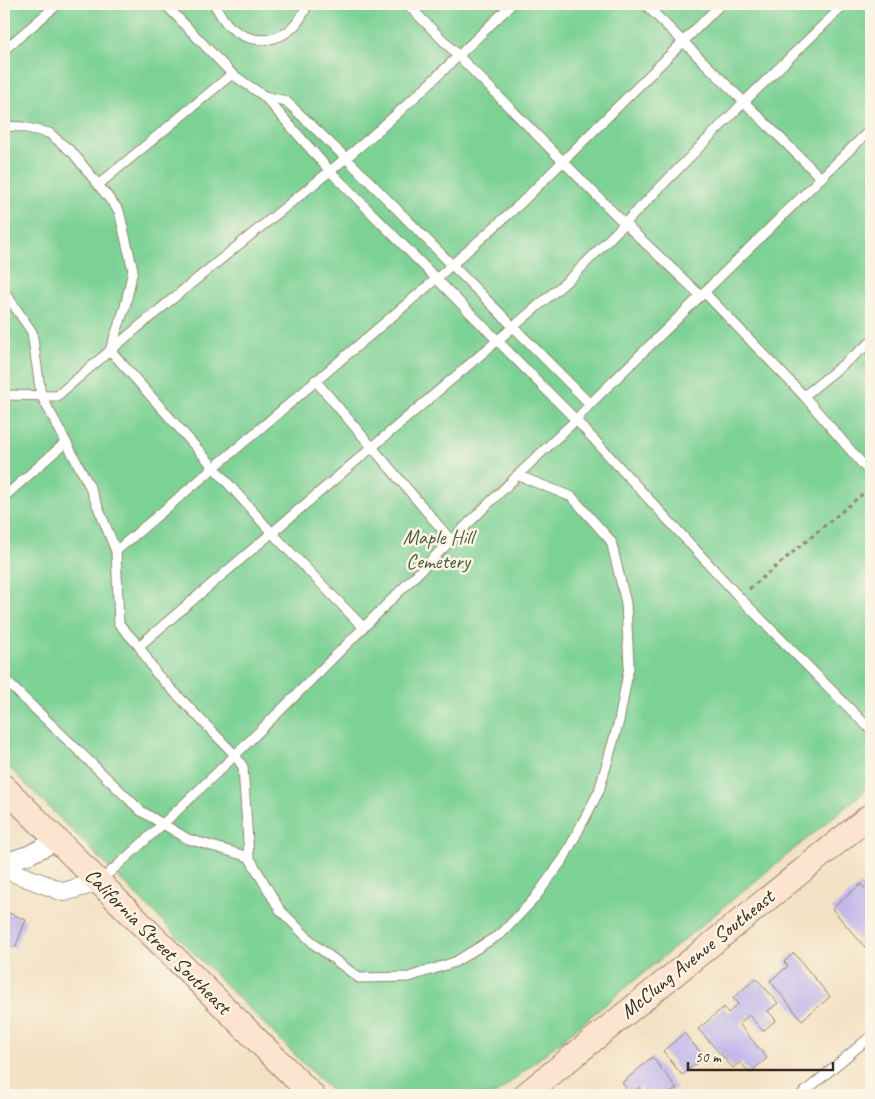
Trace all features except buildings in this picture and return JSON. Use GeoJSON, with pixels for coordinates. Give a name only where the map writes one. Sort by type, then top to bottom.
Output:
{"type":"FeatureCollection","features":[{"type":"Feature","properties":{"kind":"street","name":"California Street Southeast"},"geometry":{"type":"LineString","coordinates":[[4,787],[312,1095]]}},
{"type":"Feature","properties":{"kind":"street","name":"McClung Avenue Southeast"},"geometry":{"type":"LineString","coordinates":[[525,1095],[871,815]]}},
{"type":"Feature","properties":{"kind":"street"},"geometry":{"type":"LineString","coordinates":[[4,863],[28,855],[57,841]]}},
{"type":"Feature","properties":{"kind":"street"},"geometry":{"type":"LineString","coordinates":[[4,868],[64,892],[98,882]]}},
{"type":"Feature","properties":{"kind":"lane"},"geometry":{"type":"LineString","coordinates":[[4,50],[58,4]]}},
{"type":"Feature","properties":{"kind":"lane"},"geometry":{"type":"LineString","coordinates":[[165,4],[232,74],[264,96],[329,170],[576,420],[739,597],[871,730]]}},
{"type":"Feature","properties":{"kind":"lane"},"geometry":{"type":"LineString","coordinates":[[214,4],[227,24],[249,38],[277,39],[295,27],[307,4]]}},
{"type":"Feature","properties":{"kind":"lane"},"geometry":{"type":"LineString","coordinates":[[407,4],[624,223],[702,294],[804,396],[871,474]]}},
{"type":"Feature","properties":{"kind":"lane"},"geometry":{"type":"LineString","coordinates":[[4,395],[57,396],[110,350],[346,158],[512,4]]}},
{"type":"Feature","properties":{"kind":"lane"},"geometry":{"type":"LineString","coordinates":[[644,4],[821,178]]}},
{"type":"Feature","properties":{"kind":"lane"},"geometry":{"type":"LineString","coordinates":[[116,551],[436,279],[520,204],[682,40],[721,4]]}},
{"type":"Feature","properties":{"kind":"lane"},"geometry":{"type":"LineString","coordinates":[[139,646],[573,276],[744,102],[845,4]]}},
{"type":"Feature","properties":{"kind":"lane"},"geometry":{"type":"LineString","coordinates":[[98,185],[232,74]]}},
{"type":"Feature","properties":{"kind":"lane"},"geometry":{"type":"LineString","coordinates":[[264,96],[286,101],[346,158],[590,404]]}},
{"type":"Feature","properties":{"kind":"lane"},"geometry":{"type":"LineString","coordinates":[[4,126],[23,127],[49,132],[73,153],[119,211],[133,270],[125,307],[110,350]]}},
{"type":"Feature","properties":{"kind":"lane"},"geometry":{"type":"LineString","coordinates":[[98,882],[164,824],[235,755],[450,540],[576,420],[590,404],[871,129]]}},
{"type":"Feature","properties":{"kind":"lane"},"geometry":{"type":"LineString","coordinates":[[4,291],[32,332],[41,395],[89,485],[116,551],[119,624],[139,646],[156,673],[235,755],[243,767],[249,857],[280,910],[315,944],[359,978],[409,977],[455,962],[502,934],[534,900],[564,858],[599,791],[619,721],[629,667],[626,603],[611,541],[572,497],[517,475]]}},
{"type":"Feature","properties":{"kind":"lane"},"geometry":{"type":"LineString","coordinates":[[804,396],[871,342]]}},
{"type":"Feature","properties":{"kind":"lane"},"geometry":{"type":"LineString","coordinates":[[110,350],[272,533],[362,627]]}},
{"type":"Feature","properties":{"kind":"lane"},"geometry":{"type":"LineString","coordinates":[[315,380],[374,447],[450,540]]}},
{"type":"Feature","properties":{"kind":"lane"},"geometry":{"type":"LineString","coordinates":[[4,497],[66,442]]}},
{"type":"Feature","properties":{"kind":"lane"},"geometry":{"type":"LineString","coordinates":[[4,679],[141,811],[188,839],[249,857]]}},
{"type":"Feature","properties":{"kind":"lane"},"geometry":{"type":"LineString","coordinates":[[801,1095],[871,1036]]}},
{"type":"Feature","properties":{"kind":"path"},"geometry":{"type":"LineString","coordinates":[[739,597],[871,487]]}},
{"type":"Feature","properties":{"kind":"green space","name":"Maple Hill Cemetery"},"geometry":{"type":"Polygon","coordinates":[[[4,4],[871,4],[871,786],[495,1095],[335,1095],[4,762],[4,4]]]}}]}
